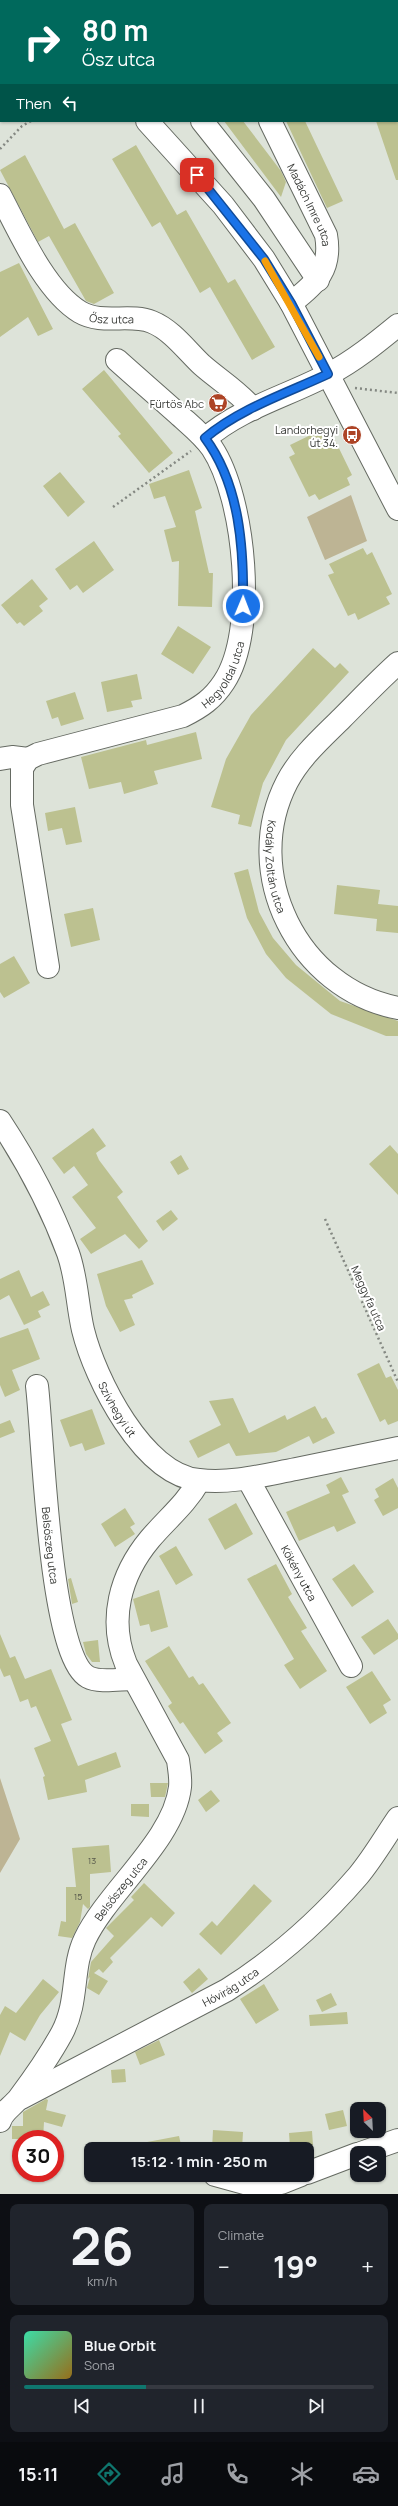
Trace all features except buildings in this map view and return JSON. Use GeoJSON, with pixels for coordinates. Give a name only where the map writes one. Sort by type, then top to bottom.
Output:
{"type":"FeatureCollection","features":[{"type":"Feature","properties":{"kind":"street"},"geometry":{"type":"LineString","coordinates":[[148,122],[223,205],[264,259],[291,303],[398,509]]}},
{"type":"Feature","properties":{"kind":"street"},"geometry":{"type":"LineString","coordinates":[[203,122],[264,199],[318,280]]}},
{"type":"Feature","properties":{"kind":"street","name":"Madách Imre utca"},"geometry":{"type":"LineString","coordinates":[[270,122],[326,235],[328,251],[325,266],[318,280],[291,303]]}},
{"type":"Feature","properties":{"kind":"street","name":"Ősz utca"},"geometry":{"type":"LineString","coordinates":[[0,196],[40,268],[67,301],[81,312],[102,318],[152,322],[167,330],[203,366],[242,396],[253,409]]}},
{"type":"Feature","properties":{"kind":"street"},"geometry":{"type":"LineString","coordinates":[[205,438],[222,426],[253,409],[328,374],[357,357],[398,325]]}},
{"type":"Feature","properties":{"kind":"street","name":"Hegyoldal utca"},"geometry":{"type":"LineString","coordinates":[[0,759],[12,757],[28,758],[38,754],[183,716],[204,706],[225,680],[240,639],[243,618],[241,547],[231,492],[222,465],[205,438],[117,360]]}},
{"type":"Feature","properties":{"kind":"street","name":"Kodály Zoltán utca"},"geometry":{"type":"LineString","coordinates":[[398,663],[305,755],[287,782],[277,810],[271,843],[275,895],[285,920],[300,944],[318,965],[339,984],[365,998],[398,1008]]}},
{"type":"Feature","properties":{"kind":"street"},"geometry":{"type":"LineString","coordinates":[[28,758],[22,768],[22,805],[48,967]]}},
{"type":"Feature","properties":{"kind":"street","name":"Szívhegyi út"},"geometry":{"type":"LineString","coordinates":[[0,1121],[17,1147],[41,1192],[68,1252],[75,1273],[83,1330],[92,1359],[112,1402],[158,1462],[179,1477],[199,1480],[248,1479],[398,1448]]}},
{"type":"Feature","properties":{"kind":"street","name":"Belsőszeg utca"},"geometry":{"type":"LineString","coordinates":[[37,1386],[42,1424],[50,1556],[57,1597],[71,1650],[77,1666],[87,1677],[95,1679],[133,1679]]}},
{"type":"Feature","properties":{"kind":"street","name":"Kökény utca"},"geometry":{"type":"LineString","coordinates":[[248,1479],[351,1666]]}},
{"type":"Feature","properties":{"kind":"street","name":"Belsőszeg utca"},"geometry":{"type":"LineString","coordinates":[[18,2100],[51,2051],[68,2020],[75,1992],[80,1954],[86,1938],[126,1878],[154,1843],[172,1814],[178,1799],[181,1774],[178,1760],[160,1724],[133,1679],[118,1638],[117,1624],[122,1590],[136,1557],[150,1538],[189,1498],[199,1480]]}},
{"type":"Feature","properties":{"kind":"street","name":"Hóvirág utca"},"geometry":{"type":"LineString","coordinates":[[18,2100],[227,1990],[256,1972],[282,1952],[359,1875],[398,1818]]}},
{"type":"Feature","properties":{"kind":"street"},"geometry":{"type":"LineString","coordinates":[[0,2121],[2,2114],[18,2100]]}},
{"type":"Feature","properties":{"kind":"street"},"geometry":{"type":"LineString","coordinates":[[381,2146],[398,2140]]}},
{"type":"Feature","properties":{"kind":"street"},"geometry":{"type":"LineString","coordinates":[[314,2170],[350,2157]]}},
{"type":"Feature","properties":{"kind":"street"},"geometry":{"type":"LineString","coordinates":[[241,2182],[259,2187],[284,2182]]}},
{"type":"Feature","properties":{"kind":"path"},"geometry":{"type":"LineString","coordinates":[[0,150],[22,126],[29,122]]}},
{"type":"Feature","properties":{"kind":"path"},"geometry":{"type":"LineString","coordinates":[[113,507],[185,458],[205,438]]}},
{"type":"Feature","properties":{"kind":"path","name":"Meggyfa utca"},"geometry":{"type":"LineString","coordinates":[[326,1219],[398,1382]]}},
{"type":"Feature","properties":{"kind":"shaded area"},"geometry":{"type":"Polygon","coordinates":[[[351,495],[367,541],[325,560],[307,517],[351,495]]]}},
{"type":"Feature","properties":{"kind":"shaded area"},"geometry":{"type":"Polygon","coordinates":[[[0,1778],[20,1839],[0,1873],[0,1778]]]}},
{"type":"Feature","properties":{"kind":"slow traffic"},"geometry":{"type":"LineString","coordinates":[[265,261],[291,303],[319,357]]}},
{"type":"Feature","properties":{"kind":"place","name":"Fürtös Abc"},"geometry":{"type":"Point","coordinates":[218,403]}},
{"type":"Feature","properties":{"kind":"place","name":"Landorhegyi út 34."},"geometry":{"type":"Point","coordinates":[352,435]}},
{"type":"Feature","properties":{"kind":"route"},"geometry":{"type":"LineString","coordinates":[[197,175],[223,205],[264,259],[291,303],[328,374],[253,409],[222,426],[205,438],[222,465],[231,492],[241,547],[243,606]]}}]}
